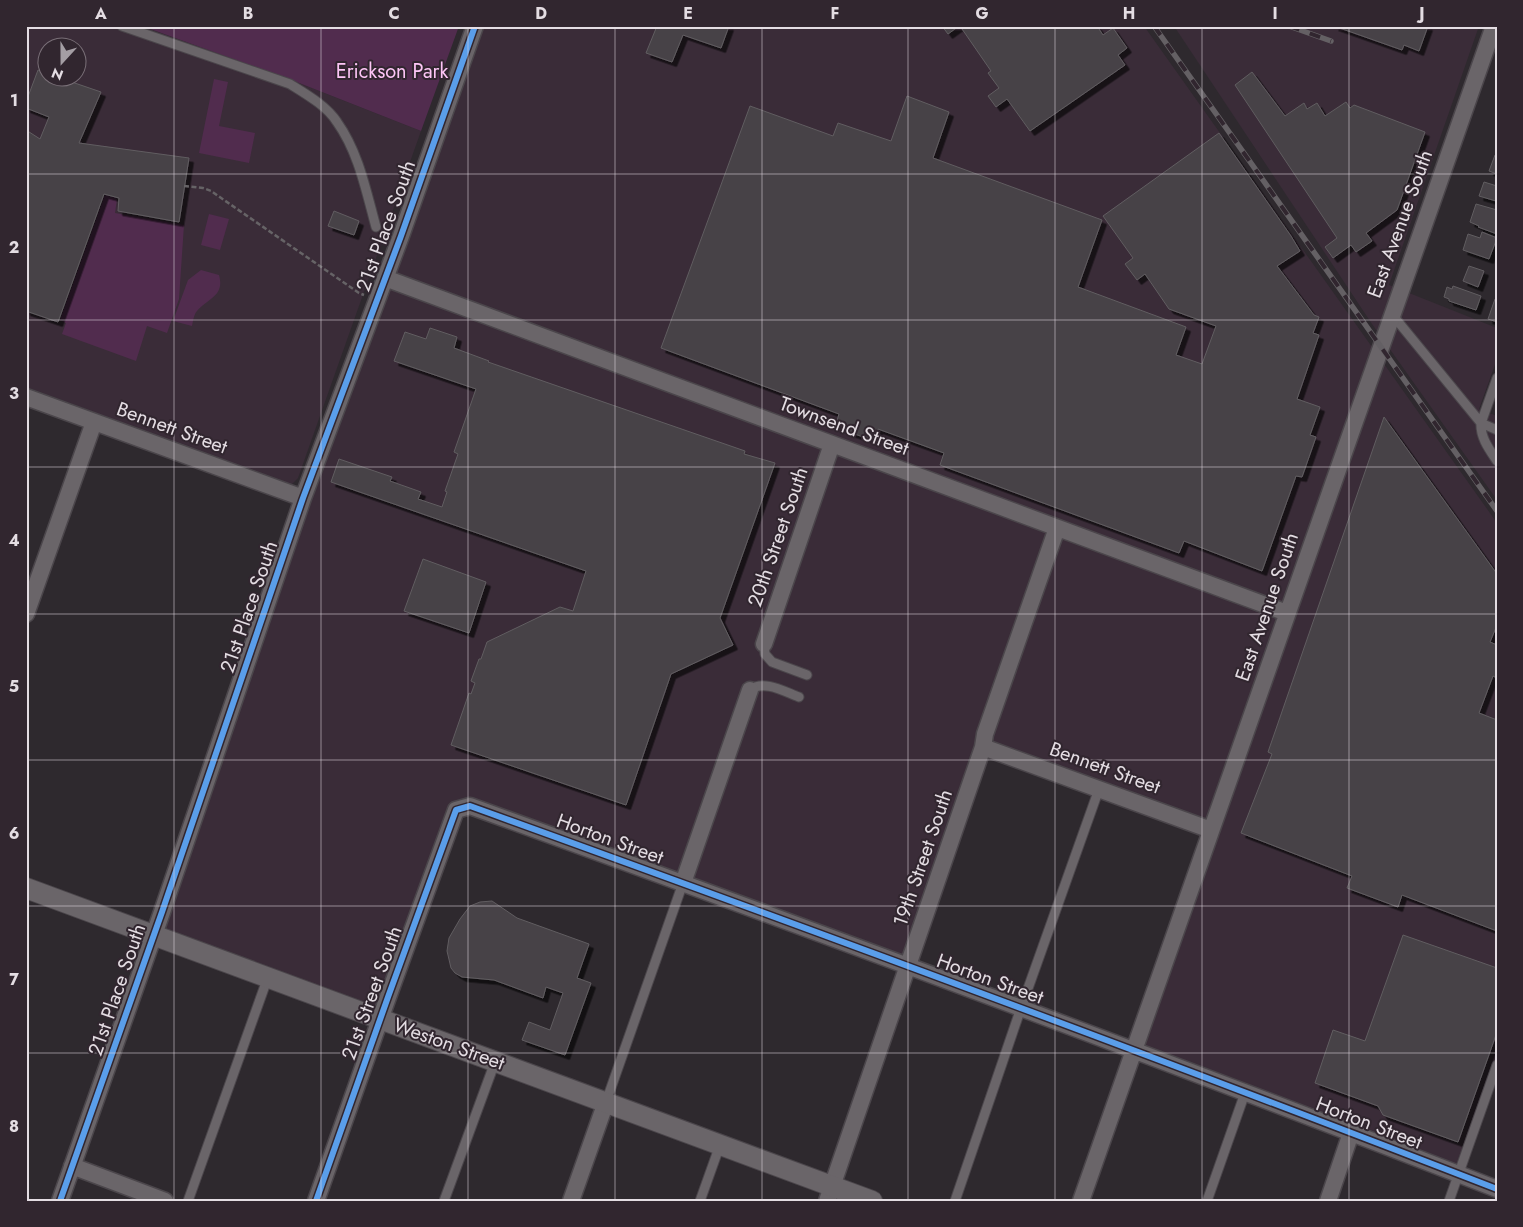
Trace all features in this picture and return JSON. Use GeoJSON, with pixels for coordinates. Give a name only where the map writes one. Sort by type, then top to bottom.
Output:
{"type":"FeatureCollection","features":[{"type":"Feature","properties":{"kind":"street","name":"21st Place South"},"geometry":{"type":"LineString","coordinates":[[60,1201],[154,935],[303,498],[377,300],[475,26]]}},
{"type":"Feature","properties":{"kind":"street","name":"East Avenue South"},"geometry":{"type":"LineString","coordinates":[[1081,1201],[1288,613],[1391,312],[1494,26]]}},
{"type":"Feature","properties":{"kind":"street","name":"Townsend Street"},"geometry":{"type":"LineString","coordinates":[[385,278],[1288,613]]}},
{"type":"Feature","properties":{"kind":"street","name":"Bennett Street"},"geometry":{"type":"LineString","coordinates":[[26,397],[303,498]]}},
{"type":"Feature","properties":{"kind":"street"},"geometry":{"type":"LineString","coordinates":[[26,614],[94,422]]}},
{"type":"Feature","properties":{"kind":"street","name":"20th Street South"},"geometry":{"type":"LineString","coordinates":[[764,644],[832,444]]}},
{"type":"Feature","properties":{"kind":"street","name":"19th Street South"},"geometry":{"type":"LineString","coordinates":[[829,1193],[984,747],[985,734],[1057,528]]}},
{"type":"Feature","properties":{"kind":"street"},"geometry":{"type":"LineString","coordinates":[[683,883],[750,690]]}},
{"type":"Feature","properties":{"kind":"street","name":"Bennett Street"},"geometry":{"type":"LineString","coordinates":[[984,747],[1211,830]]}},
{"type":"Feature","properties":{"kind":"street","name":"Horton Street"},"geometry":{"type":"LineString","coordinates":[[470,806],[1134,1050],[1497,1189]]}},
{"type":"Feature","properties":{"kind":"street","name":"21st Street South"},"geometry":{"type":"LineString","coordinates":[[316,1201],[456,810],[470,806]]}},
{"type":"Feature","properties":{"kind":"street","name":"Weston Street"},"geometry":{"type":"LineString","coordinates":[[26,888],[720,1144],[829,1193],[872,1201]]}},
{"type":"Feature","properties":{"kind":"street"},"geometry":{"type":"LineString","coordinates":[[571,1201],[606,1102]]}},
{"type":"Feature","properties":{"kind":"street"},"geometry":{"type":"LineString","coordinates":[[1328,1201],[1351,1134]]}},
{"type":"Feature","properties":{"kind":"street"},"geometry":{"type":"LineString","coordinates":[[72,1166],[166,1201]]}},
{"type":"Feature","properties":{"kind":"lane"},"geometry":{"type":"LineString","coordinates":[[122,26],[290,84],[313,99],[337,121],[354,152],[376,227]]}},
{"type":"Feature","properties":{"kind":"lane"},"geometry":{"type":"LineString","coordinates":[[1391,312],[1481,423],[1497,430]]}},
{"type":"Feature","properties":{"kind":"lane"},"geometry":{"type":"LineString","coordinates":[[1497,378],[1480,431],[1497,460]]}},
{"type":"Feature","properties":{"kind":"lane"},"geometry":{"type":"LineString","coordinates":[[764,644],[765,654],[772,662],[807,675]]}},
{"type":"Feature","properties":{"kind":"lane"},"geometry":{"type":"LineString","coordinates":[[750,690],[755,686],[763,685],[799,697]]}},
{"type":"Feature","properties":{"kind":"lane"},"geometry":{"type":"LineString","coordinates":[[955,1201],[1099,789]]}},
{"type":"Feature","properties":{"kind":"lane"},"geometry":{"type":"LineString","coordinates":[[606,1102],[683,883]]}},
{"type":"Feature","properties":{"kind":"lane"},"geometry":{"type":"LineString","coordinates":[[188,1201],[268,977]]}},
{"type":"Feature","properties":{"kind":"lane"},"geometry":{"type":"LineString","coordinates":[[444,1201],[495,1062]]}},
{"type":"Feature","properties":{"kind":"lane"},"geometry":{"type":"LineString","coordinates":[[1450,1201],[1497,1066]]}},
{"type":"Feature","properties":{"kind":"lane"},"geometry":{"type":"LineString","coordinates":[[1206,1201],[1245,1093]]}},
{"type":"Feature","properties":{"kind":"lane"},"geometry":{"type":"LineString","coordinates":[[700,1201],[720,1144]]}},
{"type":"Feature","properties":{"kind":"path"},"geometry":{"type":"LineString","coordinates":[[184,186],[211,190],[359,293],[377,300]]}},
{"type":"Feature","properties":{"kind":"shaded area"},"geometry":{"type":"Polygon","coordinates":[[[26,26],[142,26],[294,81],[421,131],[298,478],[291,485],[26,387],[26,26]]]}},
{"type":"Feature","properties":{"kind":"shaded area"},"geometry":{"type":"Polygon","coordinates":[[[477,26],[1144,26],[1497,523],[1497,1065],[1459,1174],[1134,1050],[1211,830],[984,747],[908,966],[470,806],[456,811],[381,1019],[154,935],[477,26]]]}},
{"type":"Feature","properties":{"kind":"shaded area"},"geometry":{"type":"Polygon","coordinates":[[[1174,26],[1479,26],[1389,285],[1497,328],[1497,359],[1479,409],[1497,416],[1497,500],[1372,324],[1174,26]]]}},
{"type":"Feature","properties":{"kind":"green space","name":"Erickson Park"},"geometry":{"type":"Polygon","coordinates":[[[142,26],[459,26],[421,131],[294,81],[142,26]]]}},
{"type":"Feature","properties":{"kind":"green space"},"geometry":{"type":"Polygon","coordinates":[[[214,79],[228,82],[219,126],[255,133],[249,163],[199,153],[214,79]]]}},
{"type":"Feature","properties":{"kind":"green space"},"geometry":{"type":"Polygon","coordinates":[[[105,195],[117,199],[115,213],[184,225],[179,299],[167,333],[147,326],[136,361],[62,334],[66,323],[60,320],[105,195]]]}},
{"type":"Feature","properties":{"kind":"green space"},"geometry":{"type":"Polygon","coordinates":[[[209,214],[229,219],[220,250],[201,245],[209,214]]]}},
{"type":"Feature","properties":{"kind":"green space"},"geometry":{"type":"Polygon","coordinates":[[[201,270],[219,275],[220,288],[218,292],[196,312],[192,326],[173,321],[188,280],[201,270]]]}},
{"type":"Feature","properties":{"kind":"building"},"geometry":{"type":"Polygon","coordinates":[[[657,26],[729,26],[721,48],[683,35],[672,62],[646,53],[657,26]]]}},
{"type":"Feature","properties":{"kind":"building"},"geometry":{"type":"Polygon","coordinates":[[[942,26],[959,26],[948,34],[942,26]]]}},
{"type":"Feature","properties":{"kind":"building"},"geometry":{"type":"Polygon","coordinates":[[[960,26],[1097,26],[1103,35],[1113,28],[1127,48],[1118,55],[1125,65],[1030,131],[1007,99],[996,107],[988,96],[999,88],[988,73],[991,71],[960,26]]]}},
{"type":"Feature","properties":{"kind":"building"},"geometry":{"type":"Polygon","coordinates":[[[1334,26],[1428,26],[1419,51],[1404,45],[1402,50],[1334,26]]]}},
{"type":"Feature","properties":{"kind":"building"},"geometry":{"type":"Polygon","coordinates":[[[38,70],[38,88],[88,88],[101,92],[79,143],[189,158],[179,222],[118,211],[119,198],[104,194],[58,322],[26,311],[26,130],[40,139],[49,117],[26,108],[26,102],[38,70]]]}},
{"type":"Feature","properties":{"kind":"building"},"geometry":{"type":"Polygon","coordinates":[[[1252,72],[1285,116],[1304,103],[1307,109],[1317,103],[1325,116],[1346,102],[1350,108],[1354,105],[1425,132],[1397,210],[1366,233],[1372,241],[1356,252],[1351,245],[1333,258],[1325,247],[1337,238],[1235,85],[1252,72]]]}},
{"type":"Feature","properties":{"kind":"building"},"geometry":{"type":"Polygon","coordinates":[[[907,96],[949,112],[933,158],[1102,220],[1078,287],[1186,327],[1176,355],[1202,364],[1216,326],[1169,309],[1145,274],[1137,280],[1125,264],[1133,258],[1103,216],[1219,133],[1300,251],[1277,266],[1314,315],[1319,317],[1313,333],[1319,335],[1297,399],[1320,407],[1310,435],[1316,437],[1302,477],[1296,476],[1262,571],[1184,541],[1179,553],[940,465],[944,453],[878,429],[875,441],[846,431],[847,428],[836,424],[839,414],[661,348],[750,106],[833,136],[838,123],[891,141],[907,96]]]}},
{"type":"Feature","properties":{"kind":"building"},"geometry":{"type":"Polygon","coordinates":[[[1495,155],[1497,156],[1497,174],[1489,171],[1495,155]]]}},
{"type":"Feature","properties":{"kind":"building"},"geometry":{"type":"Polygon","coordinates":[[[1484,182],[1497,186],[1496,201],[1479,196],[1484,182]]]}},
{"type":"Feature","properties":{"kind":"building"},"geometry":{"type":"Polygon","coordinates":[[[1476,204],[1497,210],[1497,234],[1470,222],[1476,204]]]}},
{"type":"Feature","properties":{"kind":"building"},"geometry":{"type":"Polygon","coordinates":[[[334,211],[359,221],[354,235],[328,226],[334,211]]]}},
{"type":"Feature","properties":{"kind":"building"},"geometry":{"type":"Polygon","coordinates":[[[1482,232],[1497,238],[1489,259],[1463,250],[1468,234],[1480,238],[1482,232]]]}},
{"type":"Feature","properties":{"kind":"building"},"geometry":{"type":"Polygon","coordinates":[[[1469,266],[1484,271],[1478,287],[1463,281],[1469,266]]]}},
{"type":"Feature","properties":{"kind":"building"},"geometry":{"type":"Polygon","coordinates":[[[1453,286],[1481,296],[1476,310],[1449,301],[1449,299],[1444,297],[1447,287],[1452,289],[1453,286]]]}},
{"type":"Feature","properties":{"kind":"building"},"geometry":{"type":"Polygon","coordinates":[[[1495,299],[1497,300],[1497,322],[1488,319],[1495,299]]]}},
{"type":"Feature","properties":{"kind":"building"},"geometry":{"type":"Polygon","coordinates":[[[430,328],[457,337],[454,348],[488,362],[745,451],[744,454],[775,463],[720,618],[733,645],[671,674],[626,805],[451,745],[469,693],[471,694],[475,683],[471,681],[487,642],[560,607],[573,611],[586,571],[331,482],[339,459],[392,477],[390,481],[421,492],[418,499],[442,507],[447,492],[445,491],[458,454],[454,452],[476,389],[394,361],[405,332],[426,339],[430,328]]]}},
{"type":"Feature","properties":{"kind":"building"},"geometry":{"type":"Polygon","coordinates":[[[1384,417],[1497,574],[1497,625],[1490,642],[1497,645],[1497,678],[1493,676],[1479,713],[1497,720],[1497,931],[1402,895],[1398,907],[1347,888],[1352,876],[1241,833],[1272,754],[1268,752],[1384,417]]]}},
{"type":"Feature","properties":{"kind":"building"},"geometry":{"type":"Polygon","coordinates":[[[423,559],[486,582],[469,633],[404,611],[423,559]]]}},
{"type":"Feature","properties":{"kind":"building"},"geometry":{"type":"Polygon","coordinates":[[[492,901],[517,918],[589,944],[577,978],[591,983],[565,1055],[522,1040],[529,1022],[550,1030],[563,993],[546,987],[543,998],[494,980],[462,977],[451,968],[447,951],[449,938],[460,919],[470,906],[480,902],[492,901]]]}},
{"type":"Feature","properties":{"kind":"building"},"geometry":{"type":"Polygon","coordinates":[[[1403,935],[1497,968],[1497,1032],[1458,1142],[1383,1115],[1378,1106],[1315,1083],[1333,1030],[1365,1041],[1403,935]]]}},
{"type":"Feature","properties":{"kind":"railway"},"geometry":{"type":"LineString","coordinates":[[1154,26],[1497,511]]}},
{"type":"Feature","properties":{"kind":"railway"},"geometry":{"type":"LineString","coordinates":[[1289,26],[1331,41]]}},
{"type":"Feature","properties":{"kind":"cycle path"},"geometry":{"type":"LineString","coordinates":[[60,1201],[162,912],[303,498],[401,236],[475,26]]}},
{"type":"Feature","properties":{"kind":"cycle path"},"geometry":{"type":"LineString","coordinates":[[316,1201],[456,810],[470,806],[985,994],[1497,1189]]}}]}
